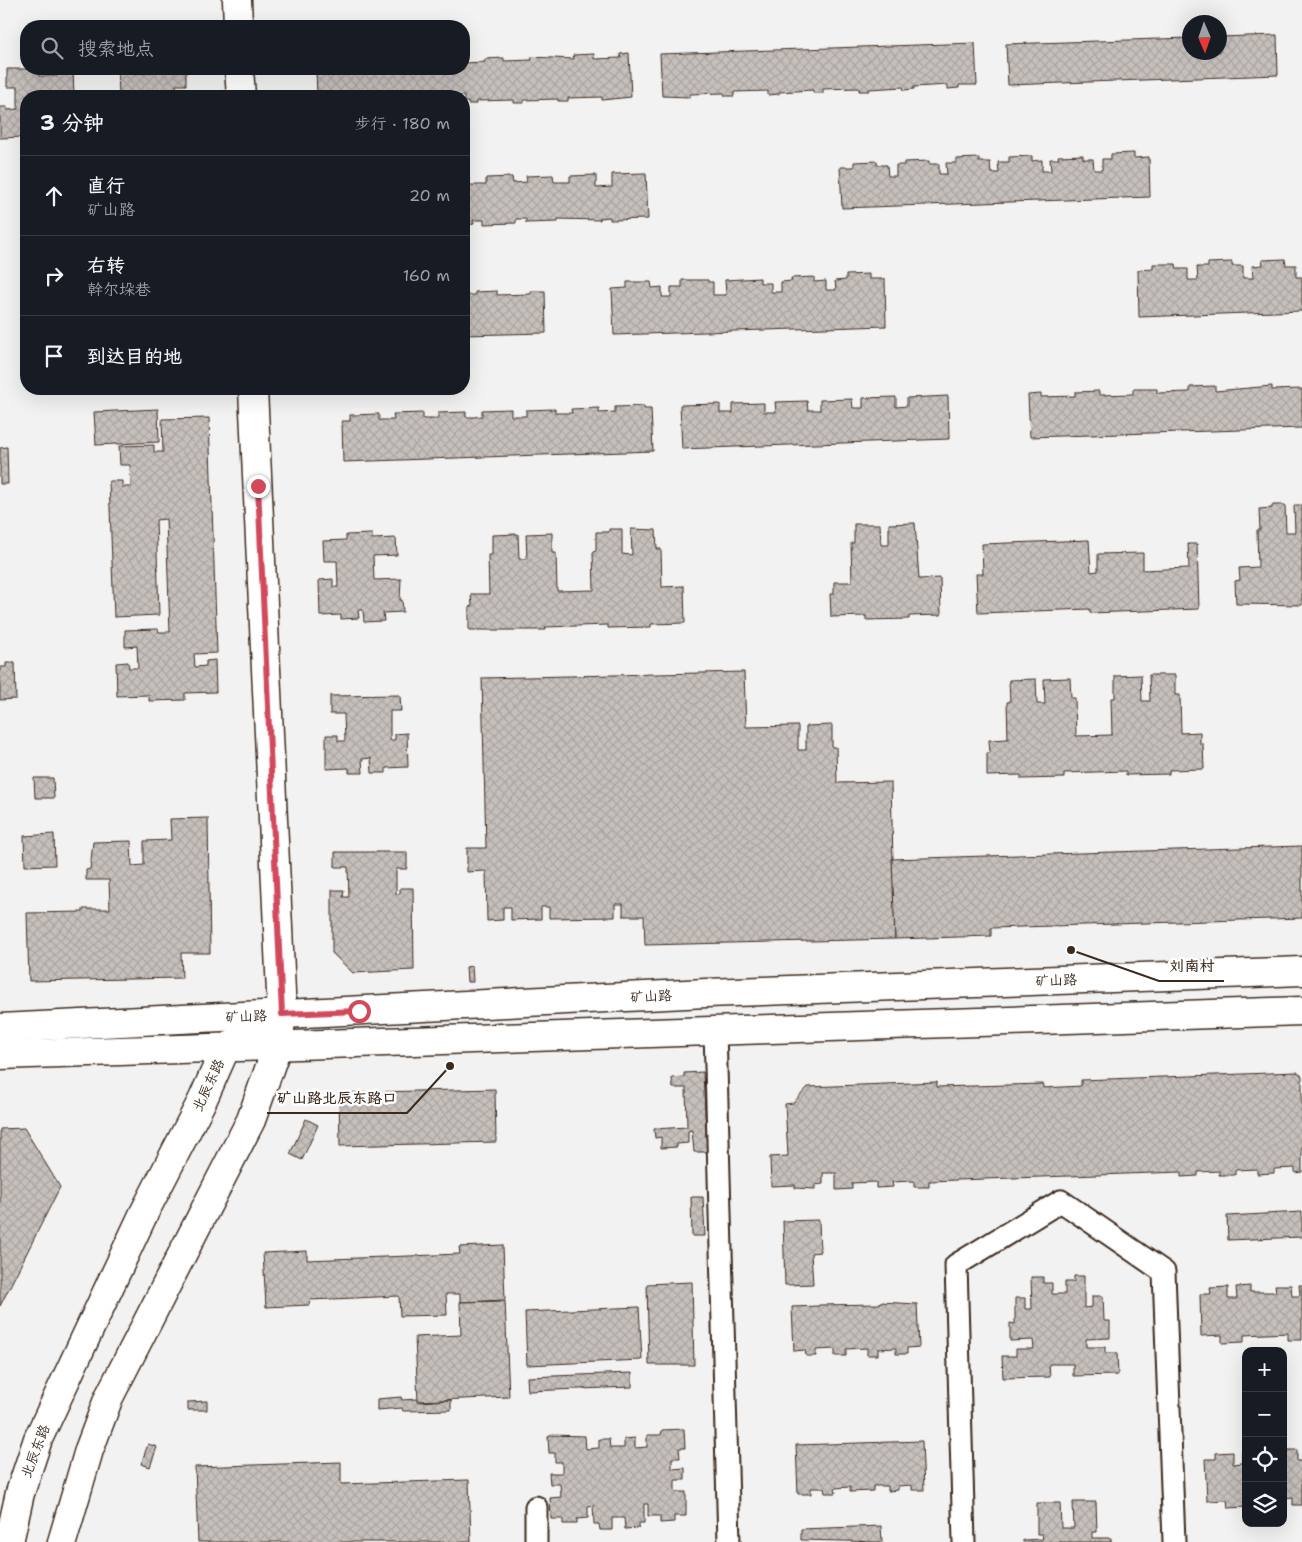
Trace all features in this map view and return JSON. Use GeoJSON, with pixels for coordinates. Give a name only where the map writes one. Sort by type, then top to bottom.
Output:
{"type":"FeatureCollection","features":[{"type":"Feature","properties":{"kind":"main road"},"geometry":{"type":"LineString","coordinates":[[237,0],[238,20]]}},
{"type":"Feature","properties":{"kind":"main road"},"geometry":{"type":"LineString","coordinates":[[239,75],[241,90]]}},
{"type":"Feature","properties":{"kind":"main road"},"geometry":{"type":"LineString","coordinates":[[62,1542],[89,1450],[109,1397],[251,1120],[278,1044],[282,1014],[253,395]]}},
{"type":"Feature","properties":{"kind":"main road","name":"矿山路"},"geometry":{"type":"LineString","coordinates":[[0,1028],[706,994],[1302,971]]}},
{"type":"Feature","properties":{"kind":"main road"},"geometry":{"type":"LineString","coordinates":[[0,1055],[278,1044],[1302,1011]]}},
{"type":"Feature","properties":{"kind":"main road","name":"北辰东路"},"geometry":{"type":"LineString","coordinates":[[9,1542],[20,1493],[38,1439],[226,1046],[282,1014]]}},
{"type":"Feature","properties":{"kind":"street"},"geometry":{"type":"LineString","coordinates":[[715,1030],[729,1542]]}},
{"type":"Feature","properties":{"kind":"street"},"geometry":{"type":"LineString","coordinates":[[964,1542],[956,1265],[1061,1201],[1164,1272],[1174,1542]]}},
{"type":"Feature","properties":{"kind":"street"},"geometry":{"type":"LineString","coordinates":[[536,1507],[536,1542]]}},
{"type":"Feature","properties":{"kind":"building"},"geometry":{"type":"Polygon","coordinates":[[[1277,35],[1278,75],[1008,85],[1006,44],[1182,38],[1182,60],[1227,60],[1227,37],[1277,35]]]}},
{"type":"Feature","properties":{"kind":"building"},"geometry":{"type":"Polygon","coordinates":[[[975,43],[977,85],[959,85],[959,88],[948,89],[948,85],[914,87],[914,89],[904,90],[903,87],[859,91],[859,88],[823,89],[823,93],[813,93],[813,90],[779,92],[779,94],[768,95],[768,91],[734,92],[734,96],[725,96],[724,93],[690,94],[690,97],[662,96],[660,54],[975,43]]]}},
{"type":"Feature","properties":{"kind":"building"},"geometry":{"type":"Polygon","coordinates":[[[629,53],[631,97],[602,100],[602,97],[568,98],[568,101],[558,101],[558,99],[524,100],[524,103],[514,103],[514,100],[477,101],[477,104],[470,104],[470,90],[317,90],[316,75],[470,75],[470,63],[485,62],[485,59],[504,58],[504,61],[532,60],[531,57],[574,59],[573,55],[594,54],[594,59],[621,58],[620,54],[629,53]]]}},
{"type":"Feature","properties":{"kind":"building"},"geometry":{"type":"Polygon","coordinates":[[[7,69],[20,69],[20,75],[73,75],[74,90],[20,90],[20,137],[0,138],[0,107],[7,107],[7,110],[18,109],[18,87],[7,87],[7,69]]]}},
{"type":"Feature","properties":{"kind":"building"},"geometry":{"type":"Polygon","coordinates":[[[118,75],[186,75],[186,85],[176,85],[176,90],[119,90],[118,75]]]}},
{"type":"Feature","properties":{"kind":"building"},"geometry":{"type":"Polygon","coordinates":[[[1134,153],[1134,158],[1149,157],[1150,197],[842,208],[840,167],[854,167],[854,162],[877,161],[877,165],[887,165],[888,176],[896,176],[896,165],[904,165],[904,162],[929,161],[929,164],[939,164],[939,174],[947,174],[946,163],[956,163],[956,159],[979,158],[979,162],[990,162],[991,173],[999,173],[998,162],[1009,162],[1009,157],[1032,156],[1032,161],[1042,160],[1042,171],[1051,171],[1050,159],[1059,159],[1058,156],[1083,155],[1083,159],[1093,159],[1094,170],[1102,170],[1102,159],[1111,159],[1111,154],[1134,153]]]}},
{"type":"Feature","properties":{"kind":"building"},"geometry":{"type":"Polygon","coordinates":[[[646,173],[648,219],[610,220],[610,217],[600,218],[600,220],[558,219],[558,222],[526,223],[526,219],[516,219],[516,223],[484,224],[484,220],[473,220],[474,224],[470,224],[470,185],[486,185],[486,178],[512,177],[513,183],[527,182],[526,176],[553,175],[554,182],[570,182],[570,176],[596,175],[596,188],[612,187],[612,174],[646,173]]]}},
{"type":"Feature","properties":{"kind":"building"},"geometry":{"type":"Polygon","coordinates":[[[1285,259],[1286,265],[1296,265],[1296,277],[1302,277],[1302,311],[1139,317],[1138,270],[1153,269],[1153,264],[1176,264],[1177,269],[1188,269],[1188,280],[1198,280],[1197,267],[1208,267],[1208,263],[1232,262],[1232,266],[1243,266],[1243,278],[1253,278],[1252,266],[1263,265],[1262,260],[1285,259]]]}},
{"type":"Feature","properties":{"kind":"building"},"geometry":{"type":"Polygon","coordinates":[[[869,274],[869,279],[885,279],[886,326],[614,335],[612,289],[627,288],[627,282],[651,282],[652,288],[662,287],[662,297],[671,297],[671,287],[682,287],[682,280],[708,280],[708,282],[713,282],[713,295],[726,295],[725,280],[760,278],[760,283],[771,283],[771,292],[781,292],[781,282],[792,281],[791,278],[814,277],[814,282],[826,281],[826,290],[836,290],[835,281],[846,280],[846,275],[869,274]]]}},
{"type":"Feature","properties":{"kind":"building"},"geometry":{"type":"Polygon","coordinates":[[[497,291],[497,295],[531,294],[531,291],[545,291],[546,333],[470,335],[470,295],[475,295],[475,292],[497,291]]]}},
{"type":"Feature","properties":{"kind":"building"},"geometry":{"type":"Polygon","coordinates":[[[1215,386],[1215,391],[1272,386],[1272,390],[1302,389],[1302,428],[1030,437],[1028,395],[1041,394],[1041,397],[1075,396],[1075,392],[1099,391],[1099,395],[1133,394],[1133,389],[1157,389],[1157,393],[1190,392],[1190,387],[1215,386]]]}},
{"type":"Feature","properties":{"kind":"building"},"geometry":{"type":"Polygon","coordinates":[[[948,396],[949,439],[682,449],[680,405],[720,404],[720,413],[733,413],[733,404],[764,403],[764,412],[776,412],[775,402],[807,401],[808,410],[820,410],[820,400],[852,399],[853,408],[863,408],[863,398],[896,397],[896,407],[907,406],[907,398],[948,396]]]}},
{"type":"Feature","properties":{"kind":"building"},"geometry":{"type":"Polygon","coordinates":[[[644,406],[644,409],[651,409],[653,451],[343,462],[342,421],[350,421],[350,415],[379,414],[379,420],[394,420],[393,414],[423,413],[423,419],[438,419],[438,413],[466,412],[466,417],[482,416],[482,410],[511,409],[511,416],[526,416],[526,410],[555,409],[555,413],[572,413],[571,409],[599,408],[599,413],[615,412],[615,407],[644,406]]]}},
{"type":"Feature","properties":{"kind":"building"},"geometry":{"type":"Polygon","coordinates":[[[158,409],[159,442],[96,445],[94,412],[158,409]]]}},
{"type":"Feature","properties":{"kind":"building"},"geometry":{"type":"Polygon","coordinates":[[[209,418],[217,653],[194,654],[195,667],[206,666],[206,661],[215,660],[216,692],[185,693],[185,700],[149,701],[149,695],[117,696],[116,663],[128,662],[129,668],[138,668],[137,646],[125,647],[125,630],[158,629],[159,632],[170,632],[166,519],[156,520],[159,615],[114,617],[109,481],[122,481],[122,487],[131,487],[130,465],[120,465],[119,446],[154,445],[154,452],[163,452],[162,419],[209,418]]]}},
{"type":"Feature","properties":{"kind":"building"},"geometry":{"type":"Polygon","coordinates":[[[7,447],[8,484],[0,484],[0,448],[7,447]]]}},
{"type":"Feature","properties":{"kind":"building"},"geometry":{"type":"Polygon","coordinates":[[[1272,505],[1285,505],[1286,532],[1295,532],[1294,505],[1302,505],[1302,605],[1236,604],[1235,581],[1240,580],[1239,568],[1258,567],[1257,530],[1260,530],[1259,509],[1272,508],[1272,505]]]}},
{"type":"Feature","properties":{"kind":"building"},"geometry":{"type":"Polygon","coordinates":[[[915,523],[919,579],[940,578],[941,615],[909,616],[909,619],[866,620],[866,616],[831,617],[830,594],[834,594],[834,582],[852,582],[851,543],[854,543],[854,524],[880,524],[881,545],[889,545],[889,524],[915,523]]]}},
{"type":"Feature","properties":{"kind":"building"},"geometry":{"type":"Polygon","coordinates":[[[609,529],[622,529],[622,554],[632,555],[631,529],[656,530],[657,549],[661,549],[662,587],[684,586],[685,623],[651,624],[651,627],[608,628],[608,625],[545,627],[546,630],[469,630],[469,607],[472,606],[471,594],[489,594],[488,555],[492,555],[492,535],[518,534],[519,559],[527,559],[526,534],[552,533],[552,553],[556,553],[557,591],[594,590],[593,552],[596,551],[596,532],[609,532],[609,529]]]}},
{"type":"Feature","properties":{"kind":"building"},"geometry":{"type":"Polygon","coordinates":[[[372,534],[372,539],[396,538],[397,555],[373,556],[374,580],[401,579],[400,600],[402,600],[403,612],[383,613],[384,621],[364,622],[363,610],[358,610],[359,618],[341,619],[341,615],[320,616],[319,580],[333,579],[333,587],[338,587],[337,561],[324,561],[323,541],[346,540],[346,535],[372,534]]]}},
{"type":"Feature","properties":{"kind":"building"},"geometry":{"type":"Polygon","coordinates":[[[1089,540],[1091,572],[1098,571],[1098,554],[1143,553],[1143,570],[1189,568],[1188,544],[1197,544],[1199,609],[1090,613],[1090,609],[978,613],[976,574],[983,574],[982,544],[1089,540]]]}},
{"type":"Feature","properties":{"kind":"building"},"geometry":{"type":"Polygon","coordinates":[[[6,663],[15,663],[16,699],[0,700],[0,667],[6,667],[6,663]]]}},
{"type":"Feature","properties":{"kind":"building"},"geometry":{"type":"Polygon","coordinates":[[[744,672],[746,727],[798,726],[798,750],[806,750],[806,726],[832,725],[832,747],[836,747],[837,783],[891,782],[895,939],[645,945],[644,916],[623,916],[623,904],[615,904],[615,917],[549,918],[549,907],[541,907],[541,919],[511,920],[511,907],[503,907],[503,920],[487,921],[486,871],[467,872],[467,848],[486,848],[482,678],[744,672]]]}},
{"type":"Feature","properties":{"kind":"building"},"geometry":{"type":"Polygon","coordinates":[[[1141,675],[1142,701],[1150,701],[1149,675],[1175,675],[1175,695],[1180,695],[1181,733],[1200,732],[1200,744],[1203,744],[1204,769],[1169,770],[1169,774],[1126,775],[1126,771],[1064,773],[1064,778],[1021,779],[1021,775],[987,776],[987,753],[990,753],[989,740],[1008,739],[1007,702],[1010,702],[1009,680],[1036,679],[1037,704],[1045,704],[1044,679],[1070,678],[1071,698],[1075,698],[1076,736],[1112,735],[1111,698],[1115,698],[1115,676],[1141,675]]]}},
{"type":"Feature","properties":{"kind":"building"},"geometry":{"type":"Polygon","coordinates":[[[400,695],[401,711],[390,711],[390,740],[395,740],[395,734],[407,733],[408,767],[386,768],[386,773],[372,773],[371,758],[362,759],[363,773],[349,773],[349,768],[326,769],[326,735],[338,735],[338,741],[345,741],[344,714],[330,714],[330,696],[400,695]]]}},
{"type":"Feature","properties":{"kind":"building"},"geometry":{"type":"Polygon","coordinates":[[[34,778],[53,778],[54,798],[35,798],[34,778]]]}},
{"type":"Feature","properties":{"kind":"building"},"geometry":{"type":"Polygon","coordinates":[[[208,818],[210,953],[181,953],[182,978],[29,981],[27,913],[83,912],[83,909],[110,909],[109,880],[86,880],[86,870],[90,869],[93,842],[131,841],[132,866],[144,865],[144,841],[171,840],[170,819],[208,818]]]}},
{"type":"Feature","properties":{"kind":"building"},"geometry":{"type":"Polygon","coordinates":[[[54,834],[55,865],[25,866],[24,836],[54,834]]]}},
{"type":"Feature","properties":{"kind":"building"},"geometry":{"type":"Polygon","coordinates":[[[1302,846],[1302,918],[991,928],[991,936],[895,939],[892,859],[1302,846]]]}},
{"type":"Feature","properties":{"kind":"building"},"geometry":{"type":"Polygon","coordinates":[[[335,852],[407,852],[407,869],[396,869],[396,894],[400,894],[400,888],[413,888],[414,970],[353,973],[332,953],[332,890],[344,890],[343,897],[349,897],[348,867],[335,867],[335,852]]]}},
{"type":"Feature","properties":{"kind":"building"},"geometry":{"type":"Polygon","coordinates":[[[472,966],[473,982],[467,982],[466,967],[472,966]]]}},
{"type":"Feature","properties":{"kind":"building"},"geometry":{"type":"Polygon","coordinates":[[[703,1072],[707,1152],[694,1152],[692,1130],[688,1131],[688,1143],[677,1144],[677,1147],[661,1148],[661,1137],[655,1138],[654,1129],[687,1127],[686,1088],[673,1088],[672,1078],[684,1077],[684,1073],[703,1072]]]}},
{"type":"Feature","properties":{"kind":"building"},"geometry":{"type":"Polygon","coordinates":[[[1297,1072],[1302,1076],[1302,1172],[1295,1173],[1295,1168],[1274,1169],[1274,1173],[1257,1174],[1257,1169],[1235,1170],[1235,1175],[1219,1175],[1219,1171],[1198,1172],[1198,1176],[1181,1177],[1181,1172],[929,1181],[929,1187],[914,1187],[914,1181],[892,1182],[893,1187],[876,1188],[876,1182],[852,1183],[852,1189],[836,1190],[836,1173],[823,1173],[823,1184],[815,1185],[815,1189],[795,1188],[795,1185],[771,1186],[770,1157],[788,1156],[785,1104],[793,1103],[808,1087],[937,1082],[937,1087],[1043,1084],[1043,1088],[1081,1086],[1081,1080],[1297,1072]]]}},
{"type":"Feature","properties":{"kind":"building"},"geometry":{"type":"Polygon","coordinates":[[[495,1089],[496,1142],[340,1146],[339,1093],[495,1089]]]}},
{"type":"Feature","properties":{"kind":"building"},"geometry":{"type":"Polygon","coordinates":[[[306,1119],[318,1125],[302,1160],[290,1154],[306,1119]]]}},
{"type":"Feature","properties":{"kind":"building"},"geometry":{"type":"Polygon","coordinates":[[[24,1128],[60,1187],[0,1306],[0,1129],[24,1128]]]}},
{"type":"Feature","properties":{"kind":"building"},"geometry":{"type":"Polygon","coordinates":[[[691,1197],[703,1197],[705,1236],[692,1236],[691,1197]]]}},
{"type":"Feature","properties":{"kind":"building"},"geometry":{"type":"Polygon","coordinates":[[[1302,1212],[1302,1237],[1228,1240],[1227,1216],[1302,1212]]]}},
{"type":"Feature","properties":{"kind":"building"},"geometry":{"type":"Polygon","coordinates":[[[819,1220],[820,1252],[811,1253],[813,1284],[785,1285],[783,1221],[819,1220]]]}},
{"type":"Feature","properties":{"kind":"building"},"geometry":{"type":"Polygon","coordinates":[[[503,1245],[505,1300],[460,1302],[460,1294],[446,1294],[447,1315],[400,1316],[399,1296],[310,1300],[309,1305],[266,1307],[263,1253],[307,1251],[307,1260],[460,1254],[459,1247],[503,1245]]]}},
{"type":"Feature","properties":{"kind":"building"},"geometry":{"type":"Polygon","coordinates":[[[1074,1276],[1084,1276],[1084,1308],[1092,1307],[1092,1296],[1103,1296],[1104,1321],[1110,1321],[1110,1338],[1086,1339],[1086,1347],[1105,1347],[1105,1353],[1117,1353],[1118,1375],[1073,1376],[1073,1364],[1049,1364],[1050,1377],[1003,1378],[1002,1356],[1016,1356],[1016,1349],[1034,1349],[1033,1340],[1010,1341],[1010,1323],[1015,1324],[1015,1298],[1025,1298],[1025,1309],[1032,1309],[1031,1277],[1043,1277],[1043,1283],[1052,1283],[1052,1294],[1065,1294],[1065,1282],[1074,1282],[1074,1276]]]}},
{"type":"Feature","properties":{"kind":"building"},"geometry":{"type":"Polygon","coordinates":[[[692,1282],[694,1365],[649,1365],[647,1284],[692,1282]]]}},
{"type":"Feature","properties":{"kind":"building"},"geometry":{"type":"Polygon","coordinates":[[[1275,1285],[1291,1285],[1292,1296],[1300,1296],[1299,1285],[1302,1285],[1302,1340],[1288,1340],[1288,1333],[1244,1335],[1244,1342],[1222,1343],[1222,1335],[1201,1336],[1200,1294],[1211,1294],[1210,1288],[1228,1287],[1228,1299],[1237,1299],[1236,1287],[1250,1286],[1250,1292],[1276,1292],[1275,1285]]]}},
{"type":"Feature","properties":{"kind":"building"},"geometry":{"type":"Polygon","coordinates":[[[505,1301],[509,1397],[418,1401],[415,1337],[461,1335],[460,1302],[505,1301]]]}},
{"type":"Feature","properties":{"kind":"building"},"geometry":{"type":"Polygon","coordinates":[[[880,1302],[917,1304],[919,1347],[907,1348],[907,1354],[896,1354],[896,1348],[878,1349],[878,1355],[867,1355],[867,1348],[846,1349],[846,1356],[835,1356],[835,1349],[816,1350],[816,1356],[806,1356],[805,1350],[794,1351],[792,1307],[880,1304],[880,1302]]]}},
{"type":"Feature","properties":{"kind":"building"},"geometry":{"type":"Polygon","coordinates":[[[639,1307],[642,1360],[527,1365],[525,1312],[639,1307]]]}},
{"type":"Feature","properties":{"kind":"building"},"geometry":{"type":"Polygon","coordinates":[[[632,1373],[632,1387],[528,1391],[527,1377],[632,1373]]]}},
{"type":"Feature","properties":{"kind":"building"},"geometry":{"type":"Polygon","coordinates":[[[401,1397],[402,1400],[417,1399],[417,1402],[451,1400],[451,1410],[403,1411],[402,1408],[377,1410],[377,1399],[401,1397]]]}},
{"type":"Feature","properties":{"kind":"building"},"geometry":{"type":"Polygon","coordinates":[[[207,1401],[207,1410],[188,1410],[188,1402],[207,1401]]]}},
{"type":"Feature","properties":{"kind":"building"},"geometry":{"type":"Polygon","coordinates":[[[684,1429],[685,1448],[679,1448],[680,1458],[672,1458],[672,1469],[685,1468],[685,1480],[675,1480],[675,1492],[686,1492],[686,1516],[674,1516],[674,1522],[660,1523],[660,1516],[648,1516],[648,1504],[644,1504],[644,1523],[639,1523],[639,1528],[625,1529],[624,1518],[612,1518],[612,1530],[600,1530],[599,1524],[594,1524],[593,1505],[588,1506],[588,1518],[577,1519],[577,1524],[563,1524],[563,1519],[551,1519],[550,1498],[561,1497],[560,1484],[550,1484],[549,1473],[562,1473],[562,1462],[555,1462],[555,1453],[549,1453],[548,1437],[551,1435],[585,1436],[586,1449],[599,1448],[599,1439],[609,1439],[610,1448],[624,1448],[624,1439],[635,1438],[635,1448],[647,1447],[647,1435],[661,1435],[662,1430],[684,1429]]]}},
{"type":"Feature","properties":{"kind":"building"},"geometry":{"type":"Polygon","coordinates":[[[922,1441],[924,1490],[912,1490],[912,1485],[898,1486],[898,1490],[888,1491],[888,1486],[873,1486],[873,1491],[850,1492],[850,1487],[835,1488],[836,1493],[825,1493],[824,1488],[811,1488],[811,1494],[798,1494],[796,1445],[922,1441]]]}},
{"type":"Feature","properties":{"kind":"building"},"geometry":{"type":"Polygon","coordinates":[[[148,1444],[157,1447],[150,1467],[141,1464],[148,1444]]]}},
{"type":"Feature","properties":{"kind":"building"},"geometry":{"type":"Polygon","coordinates":[[[1287,1450],[1297,1450],[1297,1461],[1302,1461],[1302,1505],[1293,1505],[1293,1498],[1287,1499],[1287,1450]]]}},
{"type":"Feature","properties":{"kind":"building"},"geometry":{"type":"Polygon","coordinates":[[[1233,1452],[1233,1464],[1242,1463],[1242,1507],[1228,1508],[1227,1500],[1207,1501],[1205,1459],[1216,1459],[1216,1453],[1233,1452]]]}},
{"type":"Feature","properties":{"kind":"building"},"geometry":{"type":"Polygon","coordinates":[[[341,1462],[341,1484],[469,1480],[471,1542],[198,1542],[195,1467],[341,1462]]]}},
{"type":"Feature","properties":{"kind":"building"},"geometry":{"type":"Polygon","coordinates":[[[1073,1502],[1096,1502],[1097,1532],[1092,1532],[1092,1538],[1111,1538],[1111,1542],[1023,1542],[1023,1540],[1043,1539],[1042,1534],[1037,1534],[1037,1503],[1060,1503],[1061,1528],[1074,1528],[1073,1502]]]}},
{"type":"Feature","properties":{"kind":"building"},"geometry":{"type":"Polygon","coordinates":[[[881,1526],[882,1542],[801,1540],[801,1529],[881,1526]]]}},
{"type":"Feature","properties":{"kind":"place","name":"刘南村"},"geometry":{"type":"Point","coordinates":[1071,950]}},
{"type":"Feature","properties":{"kind":"place","name":"矿山路北辰东路口"},"geometry":{"type":"Point","coordinates":[450,1066]}},
{"type":"Feature","properties":{"kind":"route"},"geometry":{"type":"LineString","coordinates":[[258,486],[282,1014],[359,1011]]}}]}
